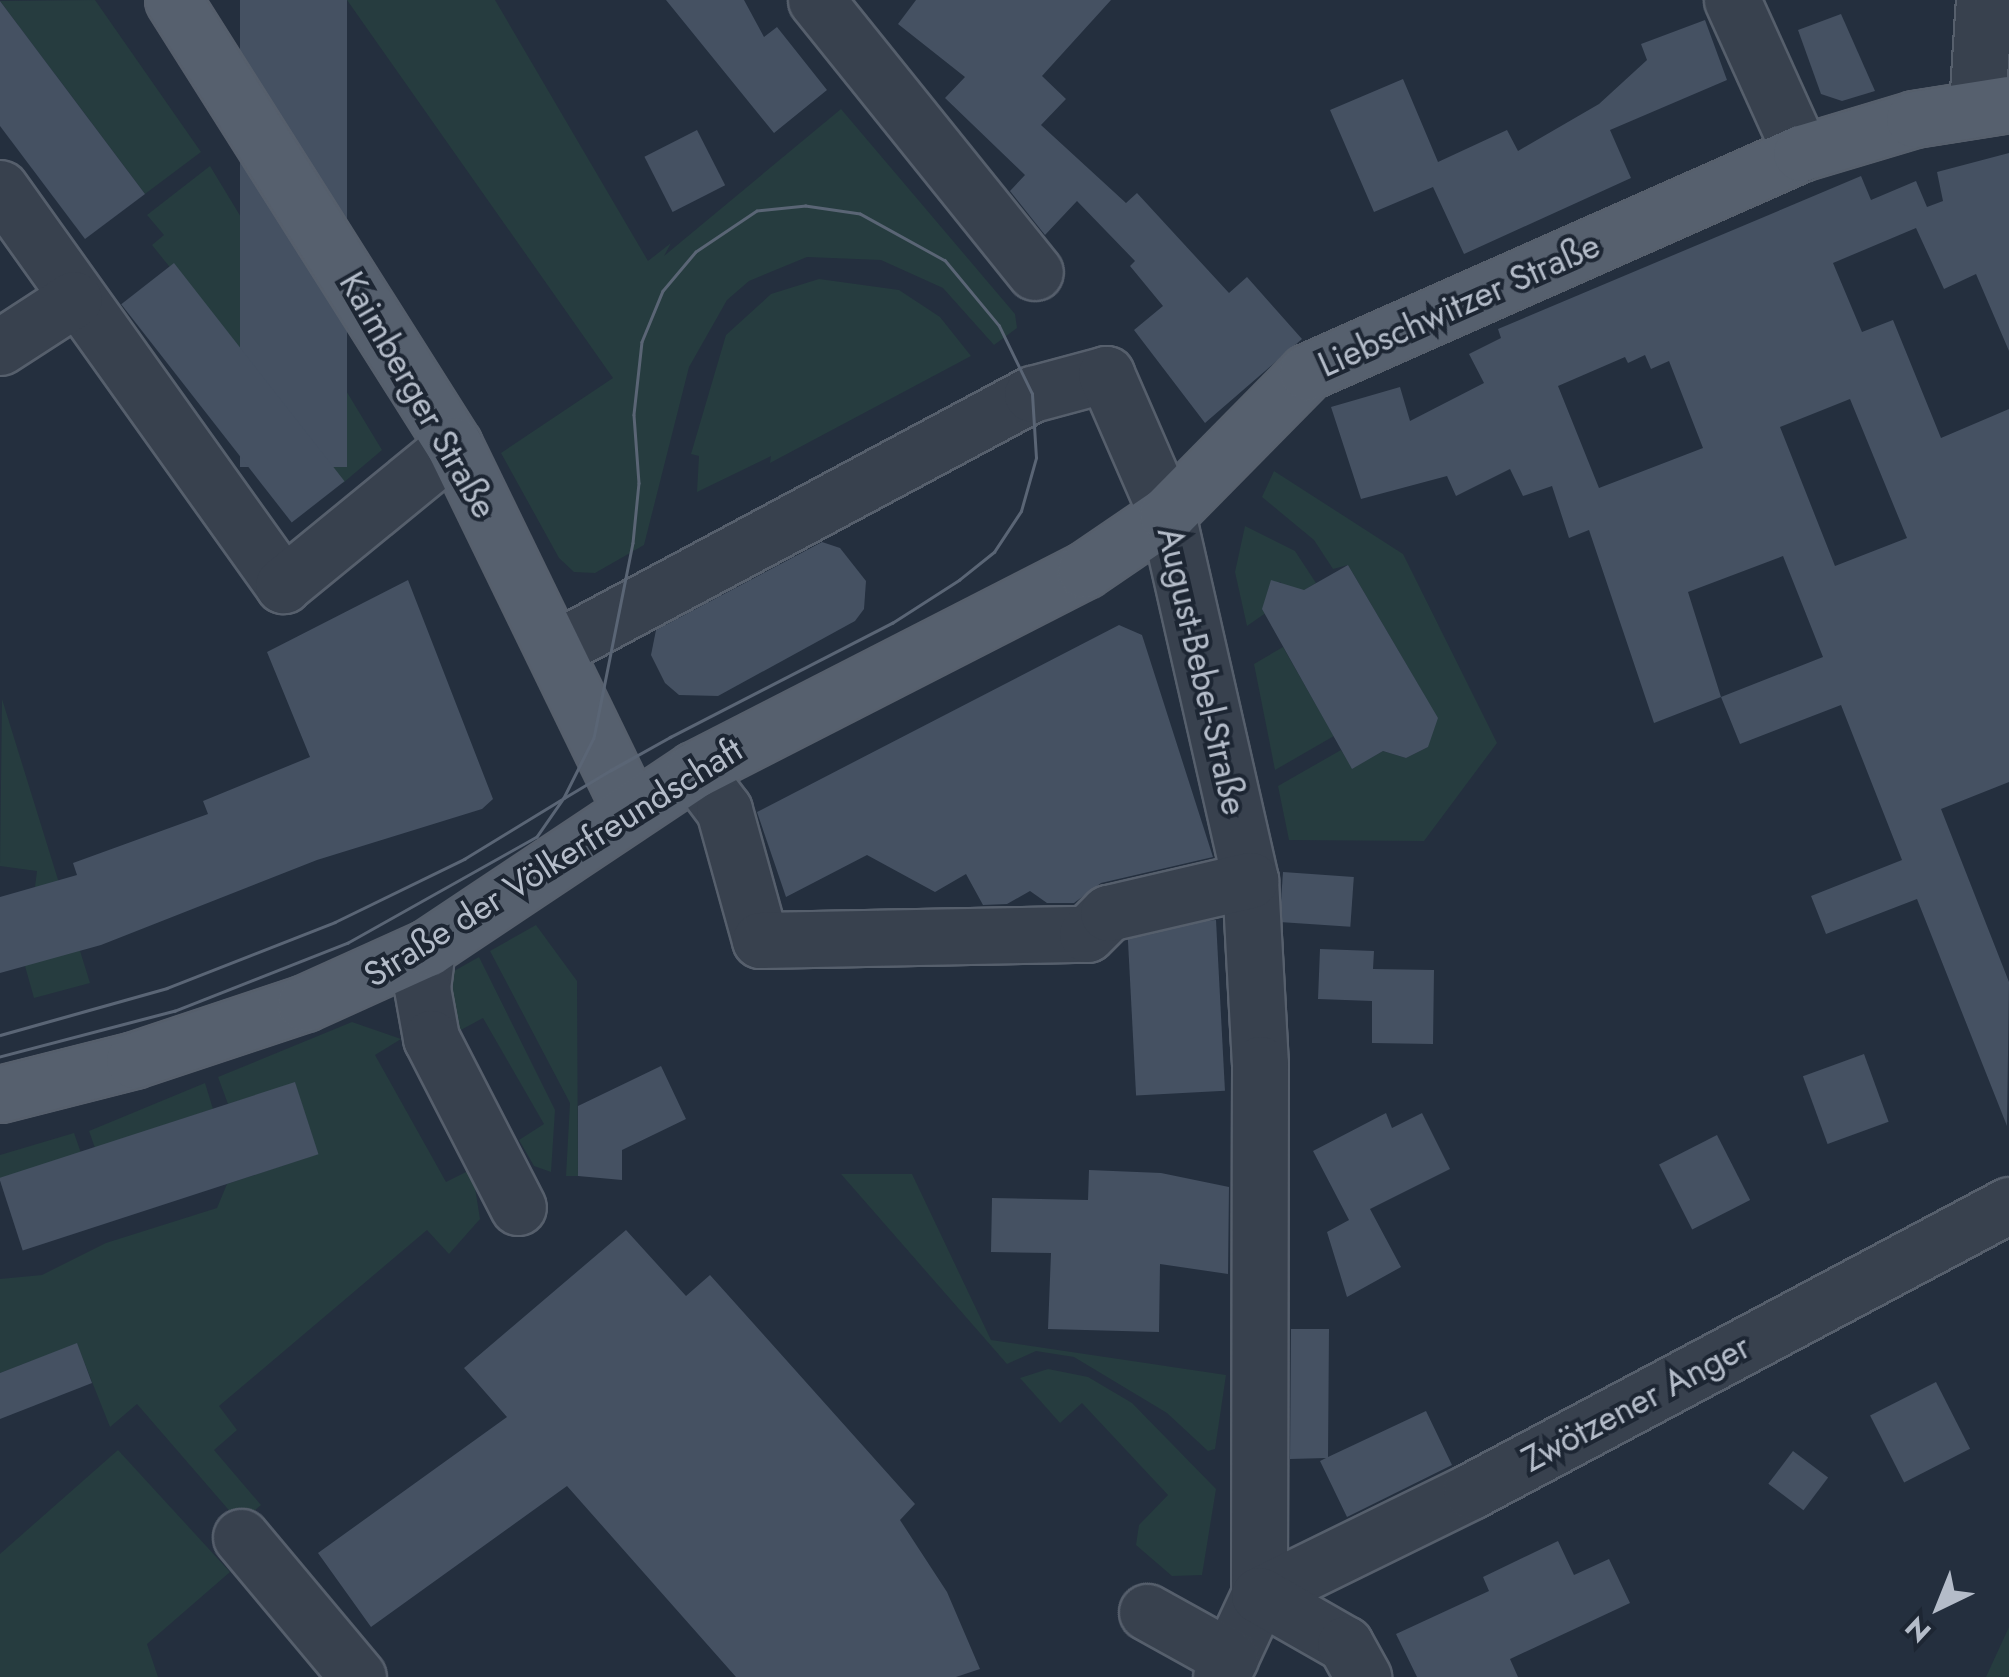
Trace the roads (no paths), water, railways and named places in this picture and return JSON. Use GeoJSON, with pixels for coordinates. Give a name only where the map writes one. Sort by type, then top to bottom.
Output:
{"type":"FeatureCollection","features":[{"type":"Feature","properties":{"kind":"main road","name":"Kaimberger Straße"},"geometry":{"type":"LineString","coordinates":[[173,0],[454,445],[557,648],[631,809]]}},
{"type":"Feature","properties":{"kind":"main road","name":"Liebschwitzer Straße"},"geometry":{"type":"LineString","coordinates":[[922,652],[1086,570],[1167,514],[1307,372],[1801,153],[1993,106]]}},
{"type":"Feature","properties":{"kind":"main road","name":"Straße der Völkerfreundschaft"},"geometry":{"type":"LineString","coordinates":[[0,1094],[134,1060],[362,982],[427,948],[694,770],[922,652]]}},
{"type":"Feature","properties":{"kind":"street"},"geometry":{"type":"LineString","coordinates":[[816,0],[1035,272]]}},
{"type":"Feature","properties":{"kind":"street"},"geometry":{"type":"LineString","coordinates":[[1732,0],[1801,153]]}},
{"type":"Feature","properties":{"kind":"street"},"geometry":{"type":"LineString","coordinates":[[1984,0],[1993,106]]}},
{"type":"Feature","properties":{"kind":"street"},"geometry":{"type":"LineString","coordinates":[[0,188],[74,300],[283,585],[454,445]]}},
{"type":"Feature","properties":{"kind":"street"},"geometry":{"type":"LineString","coordinates":[[0,347],[74,300]]}},
{"type":"Feature","properties":{"kind":"street","name":"August-Bebel-Straße"},"geometry":{"type":"LineString","coordinates":[[557,648],[1032,394],[1106,374],[1167,514],[1250,880],[1260,1064],[1259,1594]]}},
{"type":"Feature","properties":{"kind":"street"},"geometry":{"type":"LineString","coordinates":[[694,770],[724,810],[760,940],[1087,934],[1108,912],[1250,880]]}},
{"type":"Feature","properties":{"kind":"street"},"geometry":{"type":"LineString","coordinates":[[427,948],[422,988],[430,1038],[518,1208]]}},
{"type":"Feature","properties":{"kind":"street"},"geometry":{"type":"LineString","coordinates":[[362,982],[430,1038]]}},
{"type":"Feature","properties":{"kind":"street","name":"Zwötzener Anger"},"geometry":{"type":"LineString","coordinates":[[1259,1594],[1471,1491],[2009,1205]]}},
{"type":"Feature","properties":{"kind":"street"},"geometry":{"type":"LineString","coordinates":[[240,1538],[358,1677]]}},
{"type":"Feature","properties":{"kind":"street"},"geometry":{"type":"LineString","coordinates":[[1147,1612],[1226,1667],[1259,1594],[1344,1644],[1363,1677]]}},
{"type":"Feature","properties":{"kind":"tram line"},"geometry":{"type":"LineString","coordinates":[[0,1035],[167,988],[335,922],[464,859],[564,798],[611,770],[892,623],[959,580],[994,552],[1021,511],[1036,458],[1032,394],[999,326],[945,261],[860,214],[806,206],[757,211],[696,252],[663,291],[642,342],[634,415],[639,483],[633,543],[594,738],[564,798],[537,837],[348,943],[175,1011],[0,1057]]}}]}
